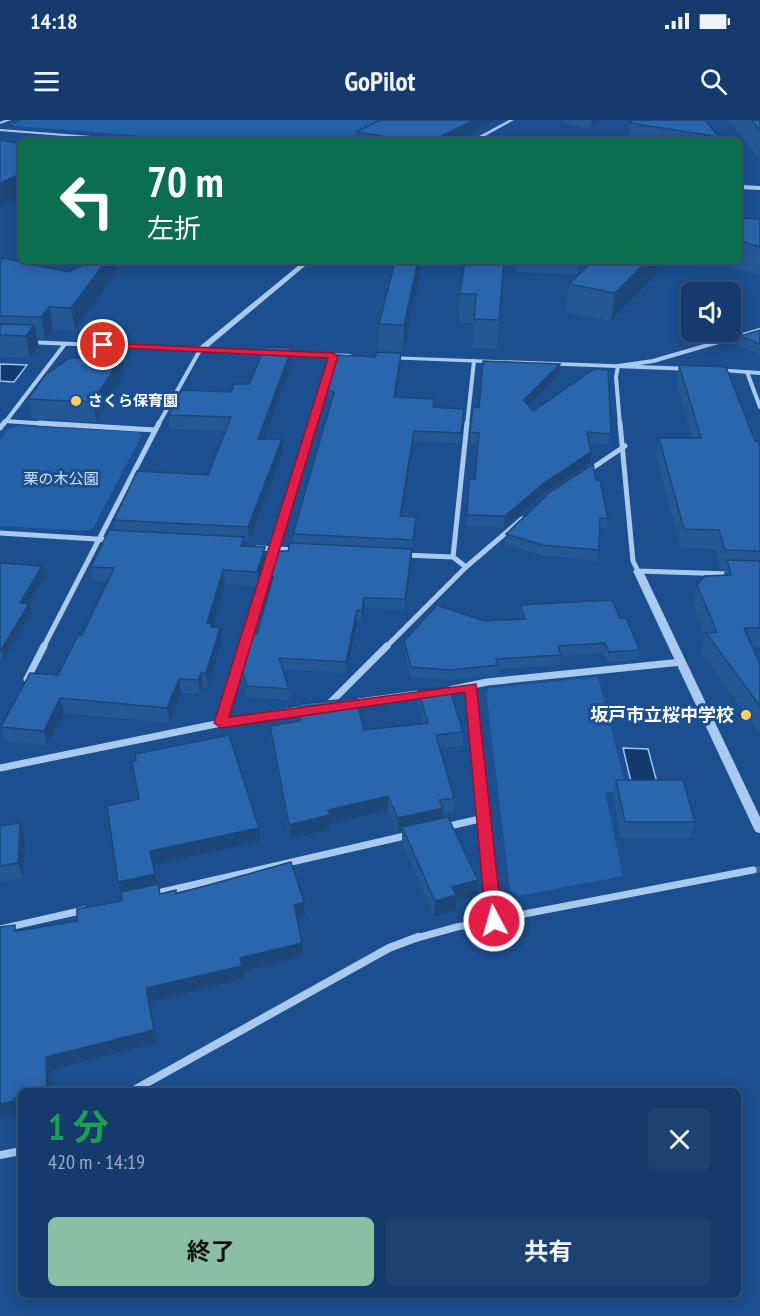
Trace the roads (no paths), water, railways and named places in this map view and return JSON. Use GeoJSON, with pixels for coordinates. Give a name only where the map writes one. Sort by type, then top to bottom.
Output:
{"type":"FeatureCollection","features":[{"type":"Feature","properties":{"kind":"street"},"geometry":{"type":"LineString","coordinates":[[0,123],[9,120]]}},
{"type":"Feature","properties":{"kind":"street"},"geometry":{"type":"LineString","coordinates":[[478,138],[512,120]]}},
{"type":"Feature","properties":{"kind":"street"},"geometry":{"type":"LineString","coordinates":[[0,130],[105,138]]}},
{"type":"Feature","properties":{"kind":"street"},"geometry":{"type":"LineString","coordinates":[[355,138],[366,133]]}},
{"type":"Feature","properties":{"kind":"street"},"geometry":{"type":"LineString","coordinates":[[742,187],[760,188]]}},
{"type":"Feature","properties":{"kind":"street"},"geometry":{"type":"LineString","coordinates":[[22,687],[192,360],[200,350],[304,264]]}},
{"type":"Feature","properties":{"kind":"street"},"geometry":{"type":"LineString","coordinates":[[618,366],[652,360],[760,330]]}},
{"type":"Feature","properties":{"kind":"street"},"geometry":{"type":"LineString","coordinates":[[0,341],[354,357]]}},
{"type":"Feature","properties":{"kind":"street"},"geometry":{"type":"LineString","coordinates":[[0,428],[65,344]]}},
{"type":"Feature","properties":{"kind":"street"},"geometry":{"type":"LineString","coordinates":[[221,723],[333,356]]}},
{"type":"Feature","properties":{"kind":"street"},"geometry":{"type":"LineString","coordinates":[[376,358],[760,372]]}},
{"type":"Feature","properties":{"kind":"street"},"geometry":{"type":"LineString","coordinates":[[453,557],[474,361]]}},
{"type":"Feature","properties":{"kind":"street"},"geometry":{"type":"LineString","coordinates":[[618,366],[616,378],[625,446],[633,561],[760,829]]}},
{"type":"Feature","properties":{"kind":"street"},"geometry":{"type":"LineString","coordinates":[[747,372],[760,407]]}},
{"type":"Feature","properties":{"kind":"street"},"geometry":{"type":"LineString","coordinates":[[5,421],[155,430]]}},
{"type":"Feature","properties":{"kind":"street"},"geometry":{"type":"LineString","coordinates":[[585,472],[625,446]]}},
{"type":"Feature","properties":{"kind":"street"},"geometry":{"type":"LineString","coordinates":[[327,706],[466,567],[529,513]]}},
{"type":"Feature","properties":{"kind":"street"},"geometry":{"type":"LineString","coordinates":[[0,533],[123,540]]}},
{"type":"Feature","properties":{"kind":"street"},"geometry":{"type":"LineString","coordinates":[[250,548],[307,551]]}},
{"type":"Feature","properties":{"kind":"street"},"geometry":{"type":"LineString","coordinates":[[397,555],[453,557],[466,567]]}},
{"type":"Feature","properties":{"kind":"street"},"geometry":{"type":"LineString","coordinates":[[638,572],[738,574]]}},
{"type":"Feature","properties":{"kind":"street"},"geometry":{"type":"LineString","coordinates":[[0,768],[221,723],[327,706],[471,687],[487,682],[682,662]]}},
{"type":"Feature","properties":{"kind":"street"},"geometry":{"type":"LineString","coordinates":[[471,687],[494,921]]}},
{"type":"Feature","properties":{"kind":"street"},"geometry":{"type":"LineString","coordinates":[[438,828],[484,818]]}},
{"type":"Feature","properties":{"kind":"street"},"geometry":{"type":"LineString","coordinates":[[150,895],[415,834]]}},
{"type":"Feature","properties":{"kind":"street"},"geometry":{"type":"LineString","coordinates":[[138,1088],[389,948],[418,935],[578,906],[680,881],[753,870]]}},
{"type":"Feature","properties":{"kind":"street"},"geometry":{"type":"LineString","coordinates":[[0,929],[92,908]]}},
{"type":"Feature","properties":{"kind":"street"},"geometry":{"type":"LineString","coordinates":[[0,1155],[18,1152]]}},
{"type":"Feature","properties":{"kind":"tunnel"},"geometry":{"type":"LineString","coordinates":[[753,870],[760,869]]}},
{"type":"Feature","properties":{"kind":"place","name":"さくら保育園"},"geometry":{"type":"Point","coordinates":[76,401]}},
{"type":"Feature","properties":{"kind":"place","name":"坂戸市立桜中学校"},"geometry":{"type":"Point","coordinates":[746,715]}},
{"type":"Feature","properties":{"kind":"park label","name":"栗の木公園"},"geometry":{"type":"Point","coordinates":[61,479]}}]}
